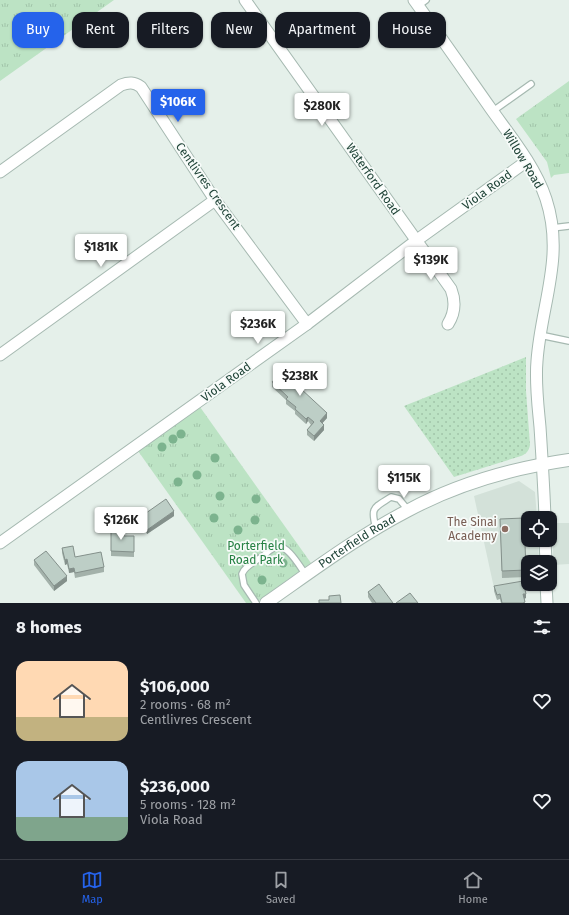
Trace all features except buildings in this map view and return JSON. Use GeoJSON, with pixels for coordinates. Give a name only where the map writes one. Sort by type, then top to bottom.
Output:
{"type":"FeatureCollection","features":[{"type":"Feature","properties":{"kind":"street","name":"Waterford Road"},"geometry":{"type":"LineString","coordinates":[[245,0],[417,240],[451,290],[454,302],[453,314],[448,324]]}},
{"type":"Feature","properties":{"kind":"street","name":"Willow Road"},"geometry":{"type":"LineString","coordinates":[[419,2],[527,161],[541,186],[550,214],[553,263],[536,362],[544,511]]}},
{"type":"Feature","properties":{"kind":"street","name":"Centlivres Crescent"},"geometry":{"type":"LineString","coordinates":[[0,172],[121,85],[132,83],[141,87],[215,200],[307,324]]}},
{"type":"Feature","properties":{"kind":"street","name":"Viola Road"},"geometry":{"type":"LineString","coordinates":[[0,543],[307,324],[417,240],[527,161]]}},
{"type":"Feature","properties":{"kind":"street"},"geometry":{"type":"LineString","coordinates":[[0,355],[215,200]]}},
{"type":"Feature","properties":{"kind":"street","name":"Porterfield Road"},"geometry":{"type":"LineString","coordinates":[[266,603],[376,528],[408,510],[442,494],[504,472],[569,460]]}},
{"type":"Feature","properties":{"kind":"street"},"geometry":{"type":"LineString","coordinates":[[546,591],[547,603]]}},
{"type":"Feature","properties":{"kind":"lane"},"geometry":{"type":"LineString","coordinates":[[493,111],[531,84]]}},
{"type":"Feature","properties":{"kind":"lane"},"geometry":{"type":"LineString","coordinates":[[552,228],[569,226]]}},
{"type":"Feature","properties":{"kind":"lane"},"geometry":{"type":"LineString","coordinates":[[540,334],[569,341]]}},
{"type":"Feature","properties":{"kind":"lane"},"geometry":{"type":"LineString","coordinates":[[376,528],[373,518],[373,510],[391,497],[399,499],[408,510]]}},
{"type":"Feature","properties":{"kind":"lane"},"geometry":{"type":"LineString","coordinates":[[256,603],[244,585],[242,574],[244,570],[276,547],[287,549],[306,575]]}},
{"type":"Feature","properties":{"kind":"shaded area","name":"The Sinai Academy"},"geometry":{"type":"Polygon","coordinates":[[[519,481],[535,492],[536,511],[521,511],[521,547],[538,547],[539,555],[521,555],[521,582],[494,588],[474,496],[519,481]]]}},
{"type":"Feature","properties":{"kind":"shaded area"},"geometry":{"type":"Polygon","coordinates":[[[557,523],[569,523],[569,564],[557,565],[557,555],[553,555],[553,547],[557,547],[557,523]]]}},
{"type":"Feature","properties":{"kind":"green space"},"geometry":{"type":"Polygon","coordinates":[[[0,0],[114,0],[97,12],[72,12],[72,30],[64,36],[64,12],[12,12],[12,48],[46,48],[0,81],[0,0]]]}},
{"type":"Feature","properties":{"kind":"green space"},"geometry":{"type":"Polygon","coordinates":[[[569,81],[569,173],[554,175],[551,178],[547,162],[516,119],[569,81]]]}},
{"type":"Feature","properties":{"kind":"green space"},"geometry":{"type":"Polygon","coordinates":[[[526,357],[526,391],[530,445],[528,451],[521,456],[454,477],[404,406],[526,357]]]}},
{"type":"Feature","properties":{"kind":"green space","name":"Porterfield Road Park"},"geometry":{"type":"Polygon","coordinates":[[[200,407],[311,563],[255,603],[246,603],[138,451],[200,407]]]}},
{"type":"Feature","properties":{"kind":"place","name":"The Sinai Academy"},"geometry":{"type":"Point","coordinates":[505,529]}}]}
